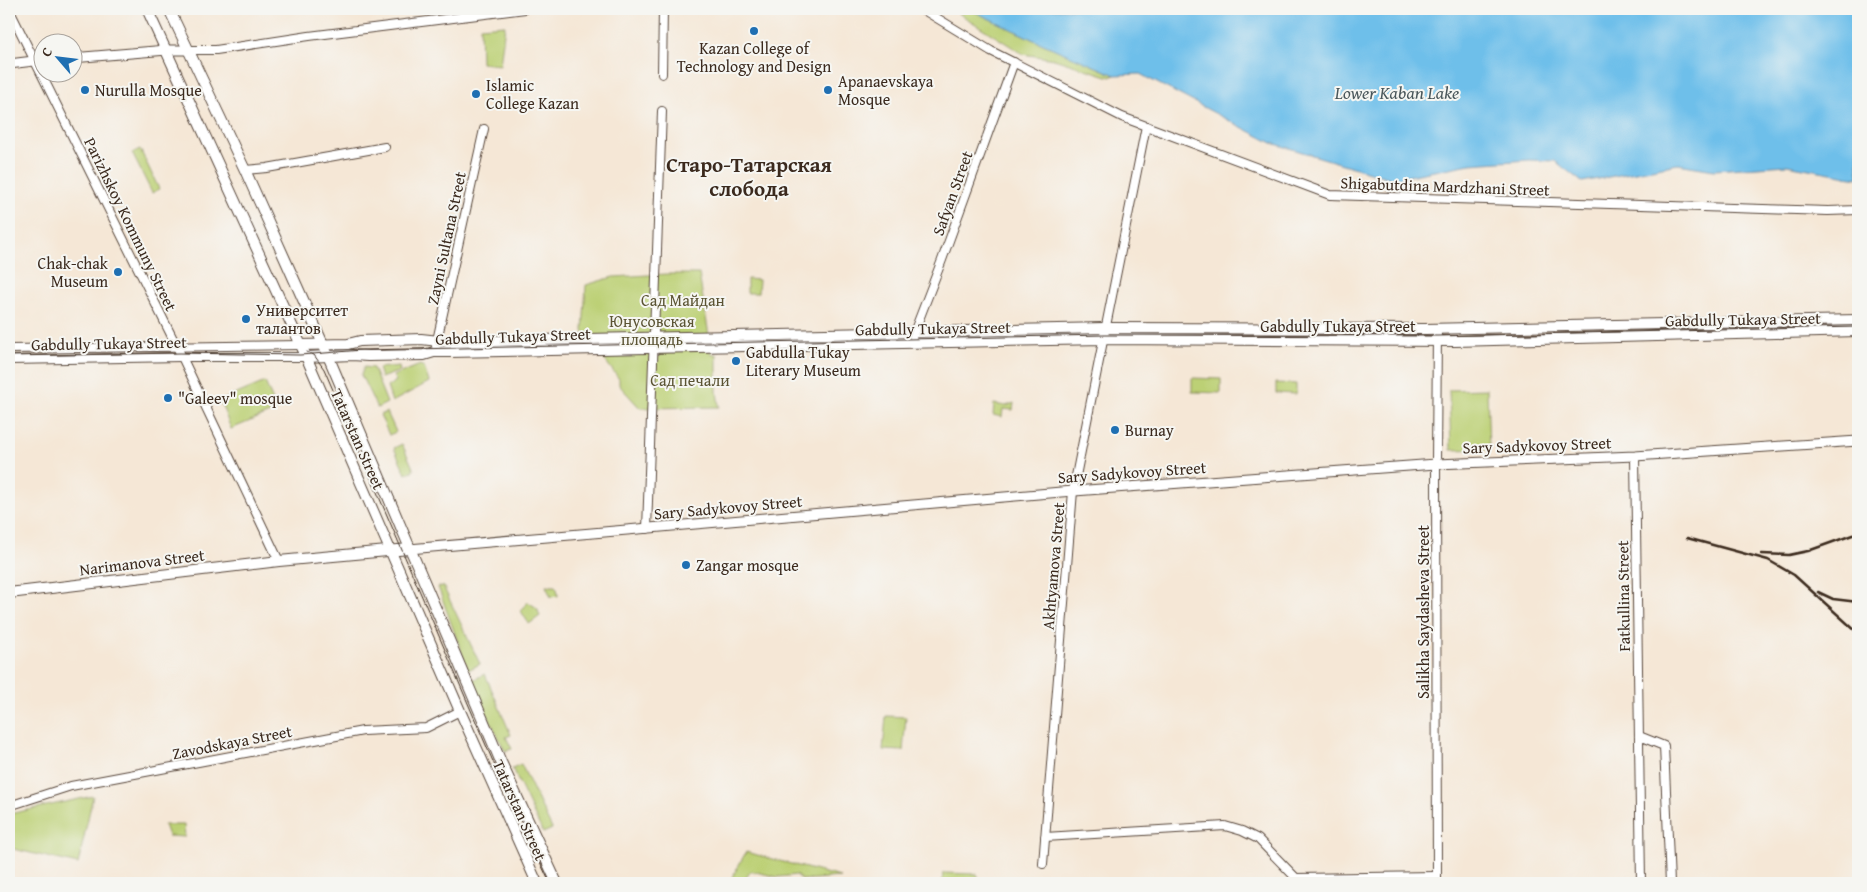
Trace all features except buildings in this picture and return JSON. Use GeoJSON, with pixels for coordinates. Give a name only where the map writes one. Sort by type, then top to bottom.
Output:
{"type":"FeatureCollection","features":[{"type":"Feature","properties":{"kind":"main road","name":"Tatarstan Street"},"geometry":{"type":"LineString","coordinates":[[147,9],[301,345],[537,883]]}},
{"type":"Feature","properties":{"kind":"main road","name":"Tatarstan Street"},"geometry":{"type":"LineString","coordinates":[[169,9],[245,170],[323,344],[500,762],[557,883]]}},
{"type":"Feature","properties":{"kind":"main road","name":"Gabdully Tukaya Street"},"geometry":{"type":"LineString","coordinates":[[306,357],[424,355],[434,352],[913,332],[1106,328],[1437,329],[1858,320]]}},
{"type":"Feature","properties":{"kind":"main road","name":"Gabdully Tukaya Street"},"geometry":{"type":"LineString","coordinates":[[301,345],[420,339],[437,341],[909,344],[1104,339],[1437,340],[1858,331]]}},
{"type":"Feature","properties":{"kind":"main road","name":"Narimanova Street"},"geometry":{"type":"LineString","coordinates":[[9,593],[279,561],[409,549]]}},
{"type":"Feature","properties":{"kind":"street","name":"Parizhskoy Kommuny Street"},"geometry":{"type":"LineString","coordinates":[[9,9],[32,49]]}},
{"type":"Feature","properties":{"kind":"street"},"geometry":{"type":"LineString","coordinates":[[82,57],[167,50],[216,50],[310,36],[525,9]]}},
{"type":"Feature","properties":{"kind":"street"},"geometry":{"type":"LineString","coordinates":[[662,74],[663,9]]}},
{"type":"Feature","properties":{"kind":"street","name":"Shigabutdina Mardzhani Street"},"geometry":{"type":"LineString","coordinates":[[922,9],[991,51],[1122,117],[1330,195],[1800,211],[1858,210]]}},
{"type":"Feature","properties":{"kind":"street"},"geometry":{"type":"LineString","coordinates":[[9,64],[32,62]]}},
{"type":"Feature","properties":{"kind":"street","name":"Safyan Street"},"geometry":{"type":"LineString","coordinates":[[909,344],[945,252],[1014,62]]}},
{"type":"Feature","properties":{"kind":"street","name":"Parizhskoy Kommuny Street"},"geometry":{"type":"LineString","coordinates":[[49,82],[279,561]]}},
{"type":"Feature","properties":{"kind":"street"},"geometry":{"type":"LineString","coordinates":[[648,529],[662,112]]}},
{"type":"Feature","properties":{"kind":"street","name":"Akhtyamova Street"},"geometry":{"type":"LineString","coordinates":[[1043,864],[1073,491],[1146,126]]}},
{"type":"Feature","properties":{"kind":"street","name":"Zayni Sultana Street"},"geometry":{"type":"LineString","coordinates":[[434,352],[484,129]]}},
{"type":"Feature","properties":{"kind":"street"},"geometry":{"type":"LineString","coordinates":[[245,170],[267,168],[385,147]]}},
{"type":"Feature","properties":{"kind":"street","name":"Salikha Saydasheva Street"},"geometry":{"type":"LineString","coordinates":[[1437,329],[1437,880]]}},
{"type":"Feature","properties":{"kind":"street","name":"Gabdully Tukaya Street"},"geometry":{"type":"LineString","coordinates":[[9,348],[301,345]]}},
{"type":"Feature","properties":{"kind":"street","name":"Gabdully Tukaya Street"},"geometry":{"type":"LineString","coordinates":[[9,360],[306,357]]}},
{"type":"Feature","properties":{"kind":"street","name":"Sary Sadykovoy Street"},"geometry":{"type":"LineString","coordinates":[[409,549],[1073,491],[1436,464],[1635,456],[1858,441]]}},
{"type":"Feature","properties":{"kind":"street","name":"Fatkullina Street"},"geometry":{"type":"LineString","coordinates":[[1635,456],[1640,883]]}},
{"type":"Feature","properties":{"kind":"street","name":"Zavodskaya Street"},"geometry":{"type":"LineString","coordinates":[[9,806],[71,786],[184,764],[364,731],[426,728],[460,711]]}},
{"type":"Feature","properties":{"kind":"street"},"geometry":{"type":"LineString","coordinates":[[1639,736],[1664,746],[1670,883]]}},
{"type":"Feature","properties":{"kind":"street"},"geometry":{"type":"LineString","coordinates":[[1045,837],[1225,826],[1242,831],[1258,839],[1296,878],[1437,880]]}},
{"type":"Feature","properties":{"kind":"green space"},"geometry":{"type":"Polygon","coordinates":[[[952,9],[969,9],[1115,75],[1110,77],[1054,59],[1023,54],[952,9]]]}},
{"type":"Feature","properties":{"kind":"green space"},"geometry":{"type":"Polygon","coordinates":[[[505,25],[500,65],[481,63],[480,27],[505,25]]]}},
{"type":"Feature","properties":{"kind":"green space"},"geometry":{"type":"Polygon","coordinates":[[[140,149],[159,189],[152,193],[132,153],[140,149]]]}},
{"type":"Feature","properties":{"kind":"green space","name":"Юнусовская площадь"},"geometry":{"type":"Polygon","coordinates":[[[699,274],[712,354],[717,354],[719,407],[640,408],[619,385],[619,379],[583,331],[586,285],[613,277],[699,274]]]}},
{"type":"Feature","properties":{"kind":"green space"},"geometry":{"type":"Polygon","coordinates":[[[747,279],[759,280],[758,293],[747,293],[747,279]]]}},
{"type":"Feature","properties":{"kind":"green space"},"geometry":{"type":"Polygon","coordinates":[[[420,365],[424,367],[429,382],[392,402],[387,387],[396,381],[393,376],[420,365]]]}},
{"type":"Feature","properties":{"kind":"green space"},"geometry":{"type":"Polygon","coordinates":[[[399,366],[400,371],[381,378],[378,368],[399,366]]]}},
{"type":"Feature","properties":{"kind":"green space"},"geometry":{"type":"Polygon","coordinates":[[[364,367],[373,368],[387,403],[377,408],[361,375],[364,367]]]}},
{"type":"Feature","properties":{"kind":"green space"},"geometry":{"type":"Polygon","coordinates":[[[1192,378],[1221,379],[1221,393],[1192,392],[1192,378]]]}},
{"type":"Feature","properties":{"kind":"green space"},"geometry":{"type":"Polygon","coordinates":[[[265,382],[277,410],[231,429],[220,401],[265,382]]]}},
{"type":"Feature","properties":{"kind":"green space"},"geometry":{"type":"Polygon","coordinates":[[[1276,383],[1296,384],[1296,394],[1276,393],[1276,383]]]}},
{"type":"Feature","properties":{"kind":"green space"},"geometry":{"type":"Polygon","coordinates":[[[1487,389],[1489,449],[1451,450],[1449,390],[1487,389]]]}},
{"type":"Feature","properties":{"kind":"green space"},"geometry":{"type":"Polygon","coordinates":[[[1014,403],[1013,410],[1003,409],[1002,417],[993,415],[994,404],[1006,406],[1014,403]]]}},
{"type":"Feature","properties":{"kind":"green space"},"geometry":{"type":"Polygon","coordinates":[[[387,412],[396,432],[389,435],[380,415],[387,412]]]}},
{"type":"Feature","properties":{"kind":"green space"},"geometry":{"type":"Polygon","coordinates":[[[402,444],[414,470],[406,474],[394,448],[402,444]]]}},
{"type":"Feature","properties":{"kind":"green space"},"geometry":{"type":"Polygon","coordinates":[[[443,586],[480,664],[468,670],[438,587],[443,586]]]}},
{"type":"Feature","properties":{"kind":"green space"},"geometry":{"type":"Polygon","coordinates":[[[546,586],[555,586],[558,596],[551,597],[546,586]]]}},
{"type":"Feature","properties":{"kind":"green space"},"geometry":{"type":"Polygon","coordinates":[[[528,602],[537,608],[540,616],[529,624],[521,611],[528,602]]]}},
{"type":"Feature","properties":{"kind":"green space"},"geometry":{"type":"Polygon","coordinates":[[[485,674],[511,735],[506,737],[512,749],[505,751],[471,681],[485,674]]]}},
{"type":"Feature","properties":{"kind":"green space"},"geometry":{"type":"Polygon","coordinates":[[[886,716],[906,717],[903,751],[883,750],[886,716]]]}},
{"type":"Feature","properties":{"kind":"green space"},"geometry":{"type":"Polygon","coordinates":[[[521,764],[552,829],[543,833],[512,768],[521,764]]]}},
{"type":"Feature","properties":{"kind":"green space"},"geometry":{"type":"Polygon","coordinates":[[[93,796],[78,864],[9,848],[9,814],[93,796]]]}},
{"type":"Feature","properties":{"kind":"green space"},"geometry":{"type":"Polygon","coordinates":[[[164,825],[184,825],[185,837],[168,836],[164,825]]]}},
{"type":"Feature","properties":{"kind":"green space"},"geometry":{"type":"Polygon","coordinates":[[[746,852],[840,877],[801,880],[797,875],[778,877],[751,871],[742,883],[729,883],[746,852]]]}},
{"type":"Feature","properties":{"kind":"green space"},"geometry":{"type":"Polygon","coordinates":[[[943,873],[977,874],[981,883],[942,883],[943,873]]]}},
{"type":"Feature","properties":{"kind":"water","name":"Lower Kaban Lake"},"geometry":{"type":"Polygon","coordinates":[[[969,9],[1858,9],[1858,178],[1787,165],[1714,170],[1678,164],[1582,182],[1555,161],[1529,160],[1470,164],[1393,179],[1272,143],[1140,74],[1115,75],[969,9]]]}},
{"type":"Feature","properties":{"kind":"tram line"},"geometry":{"type":"LineString","coordinates":[[9,356],[180,353],[300,355],[362,350],[1105,335],[1437,336],[1858,327]]}},
{"type":"Feature","properties":{"kind":"tram line"},"geometry":{"type":"LineString","coordinates":[[307,352],[314,355],[324,369],[501,780],[550,883]]}},
{"type":"Feature","properties":{"kind":"railway"},"geometry":{"type":"LineString","coordinates":[[1762,554],[1789,555],[1808,551],[1858,533]]}},
{"type":"Feature","properties":{"kind":"railway"},"geometry":{"type":"LineString","coordinates":[[1687,538],[1768,560],[1794,575],[1858,633]]}},
{"type":"Feature","properties":{"kind":"railway"},"geometry":{"type":"LineString","coordinates":[[1818,592],[1833,599],[1858,602]]}},
{"type":"Feature","properties":{"kind":"place","name":"Kazan College of Technology and Design"},"geometry":{"type":"Point","coordinates":[754,31]}},
{"type":"Feature","properties":{"kind":"place","name":"Nurulla Mosque"},"geometry":{"type":"Point","coordinates":[85,90]}},
{"type":"Feature","properties":{"kind":"place","name":"Apanaevskaya Mosque"},"geometry":{"type":"Point","coordinates":[828,90]}},
{"type":"Feature","properties":{"kind":"place","name":"Islamic College Kazan"},"geometry":{"type":"Point","coordinates":[476,94]}},
{"type":"Feature","properties":{"kind":"place","name":"Chak-chak Museum"},"geometry":{"type":"Point","coordinates":[118,272]}},
{"type":"Feature","properties":{"kind":"place","name":"Университет талантов"},"geometry":{"type":"Point","coordinates":[246,319]}},
{"type":"Feature","properties":{"kind":"place","name":"Gabdulla Tukay Literary Museum"},"geometry":{"type":"Point","coordinates":[736,361]}},
{"type":"Feature","properties":{"kind":"place","name":"\"Galeev\" mosque"},"geometry":{"type":"Point","coordinates":[168,398]}},
{"type":"Feature","properties":{"kind":"place","name":"Burnay"},"geometry":{"type":"Point","coordinates":[1115,430]}},
{"type":"Feature","properties":{"kind":"place","name":"Zangar mosque"},"geometry":{"type":"Point","coordinates":[686,565]}},
{"type":"Feature","properties":{"kind":"district","name":"Старо-Татарская слобода"},"geometry":{"type":"Point","coordinates":[749,177]}},
{"type":"Feature","properties":{"kind":"park label","name":"Сад Майдан"},"geometry":{"type":"Point","coordinates":[683,300]}},
{"type":"Feature","properties":{"kind":"park label","name":"Сад печали"},"geometry":{"type":"Point","coordinates":[690,380]}}]}
